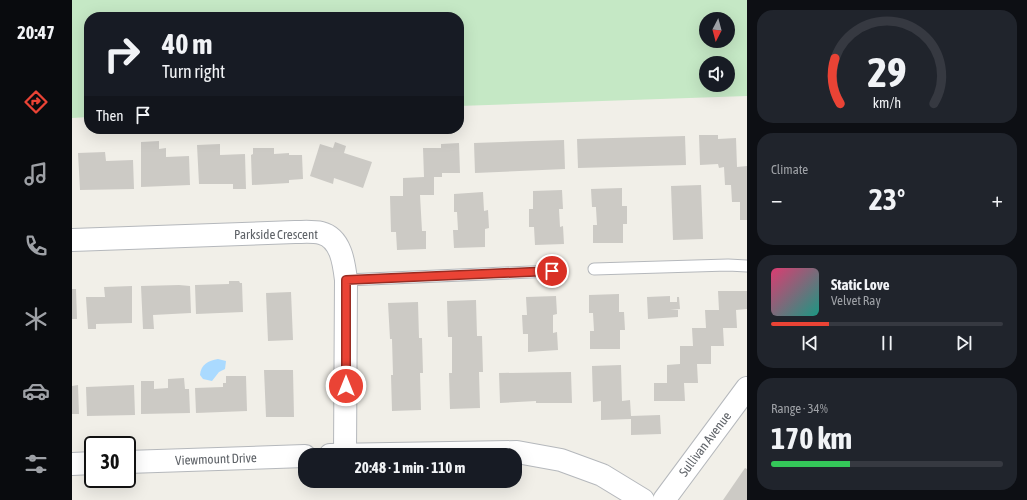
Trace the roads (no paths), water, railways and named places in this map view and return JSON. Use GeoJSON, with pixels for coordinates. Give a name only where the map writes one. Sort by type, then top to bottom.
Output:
{"type":"FeatureCollection","features":[{"type":"Feature","properties":{"kind":"street","name":"Parkside Crescent"},"geometry":{"type":"LineString","coordinates":[[72,240],[319,233],[328,235],[336,242],[344,262],[346,280],[346,448]]}},
{"type":"Feature","properties":{"kind":"street","name":"Sullivan Avenue"},"geometry":{"type":"LineString","coordinates":[[664,500],[747,388]]}},
{"type":"Feature","properties":{"kind":"street"},"geometry":{"type":"LineString","coordinates":[[522,453],[567,462],[602,476],[643,500]]}},
{"type":"Feature","properties":{"kind":"street","name":"Viewmount Drive"},"geometry":{"type":"LineString","coordinates":[[136,462],[298,456]]}},
{"type":"Feature","properties":{"kind":"street"},"geometry":{"type":"LineString","coordinates":[[72,464],[84,463]]}},
{"type":"Feature","properties":{"kind":"lane"},"geometry":{"type":"LineString","coordinates":[[594,269],[728,265],[747,266]]}},
{"type":"Feature","properties":{"kind":"lane"},"geometry":{"type":"LineString","coordinates":[[346,280],[552,271]]}},
{"type":"Feature","properties":{"kind":"water"},"geometry":{"type":"Polygon","coordinates":[[[218,359],[226,361],[225,369],[219,372],[212,381],[203,379],[200,375],[203,366],[208,362],[218,359]]]}}]}
